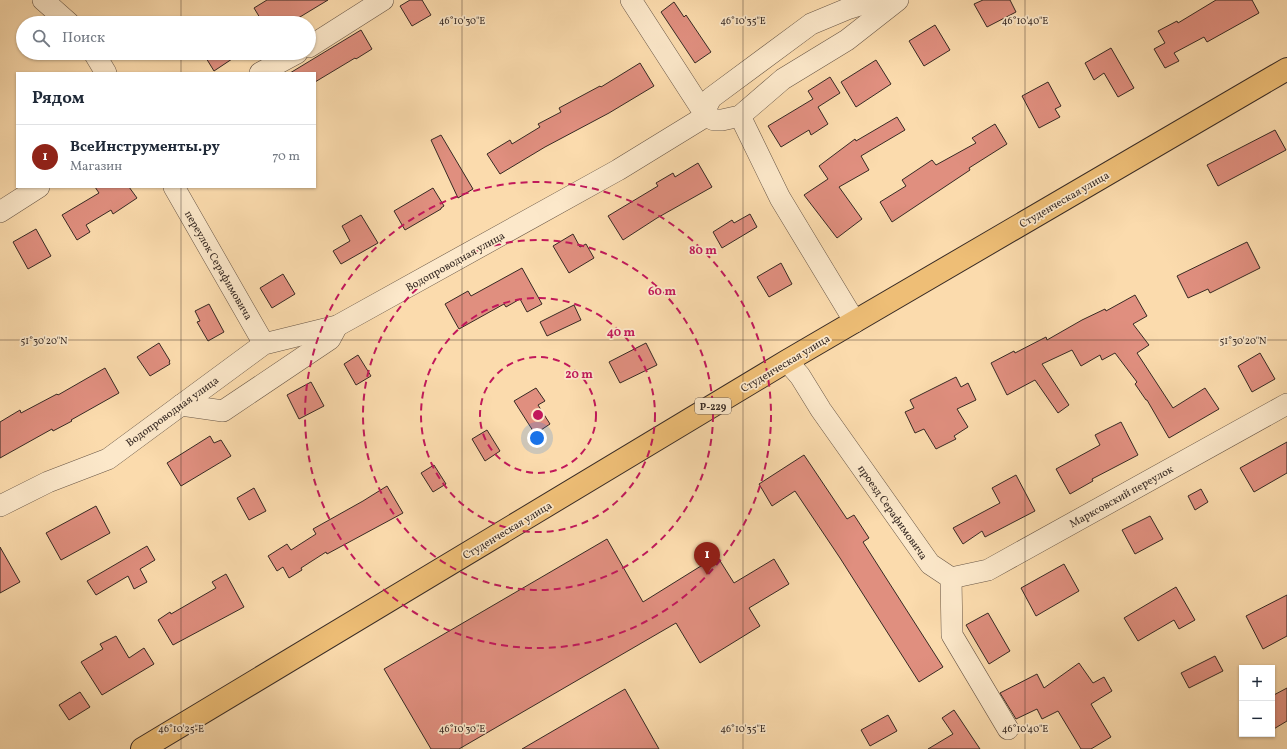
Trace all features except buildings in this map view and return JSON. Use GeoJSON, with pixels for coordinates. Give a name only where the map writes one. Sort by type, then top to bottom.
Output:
{"type":"FeatureCollection","features":[{"type":"Feature","properties":{"kind":"main road","name":"Студенческая улица"},"geometry":{"type":"LineString","coordinates":[[142,749],[788,361],[1287,69]]}},
{"type":"Feature","properties":{"kind":"street"},"geometry":{"type":"LineString","coordinates":[[43,0],[61,16]]}},
{"type":"Feature","properties":{"kind":"street"},"geometry":{"type":"LineString","coordinates":[[316,43],[383,0]]}},
{"type":"Feature","properties":{"kind":"street"},"geometry":{"type":"LineString","coordinates":[[706,116],[707,106],[711,98],[811,24],[847,9],[876,0]]}},
{"type":"Feature","properties":{"kind":"street"},"geometry":{"type":"LineString","coordinates":[[638,2],[706,116],[714,120],[722,120],[740,116],[783,79],[847,40],[898,0]]}},
{"type":"Feature","properties":{"kind":"street"},"geometry":{"type":"LineString","coordinates":[[98,60],[105,72]]}},
{"type":"Feature","properties":{"kind":"street"},"geometry":{"type":"LineString","coordinates":[[262,72],[284,60]]}},
{"type":"Feature","properties":{"kind":"street","name":"Водопроводная улица"},"geometry":{"type":"LineString","coordinates":[[0,506],[48,482],[108,459],[264,344],[337,326],[618,170],[706,116]]}},
{"type":"Feature","properties":{"kind":"street"},"geometry":{"type":"LineString","coordinates":[[740,116],[780,198],[854,322]]}},
{"type":"Feature","properties":{"kind":"street"},"geometry":{"type":"LineString","coordinates":[[0,212],[37,188]]}},
{"type":"Feature","properties":{"kind":"street","name":"переулок Серафимовича"},"geometry":{"type":"LineString","coordinates":[[175,188],[264,344]]}},
{"type":"Feature","properties":{"kind":"street"},"geometry":{"type":"LineString","coordinates":[[181,405],[223,412],[330,339],[337,326]]}},
{"type":"Feature","properties":{"kind":"street","name":"проезд Серафимовича"},"geometry":{"type":"LineString","coordinates":[[788,361],[800,376],[820,410],[930,564],[951,578]]}},
{"type":"Feature","properties":{"kind":"street","name":"Марксовский переулок"},"geometry":{"type":"LineString","coordinates":[[951,578],[988,570],[1287,404]]}},
{"type":"Feature","properties":{"kind":"street"},"geometry":{"type":"LineString","coordinates":[[951,578],[952,634],[1008,729]]}},
{"type":"Feature","properties":{"kind":"place","name":"ВсеИнструменты.ру"},"geometry":{"type":"Point","coordinates":[707,575]}}]}
